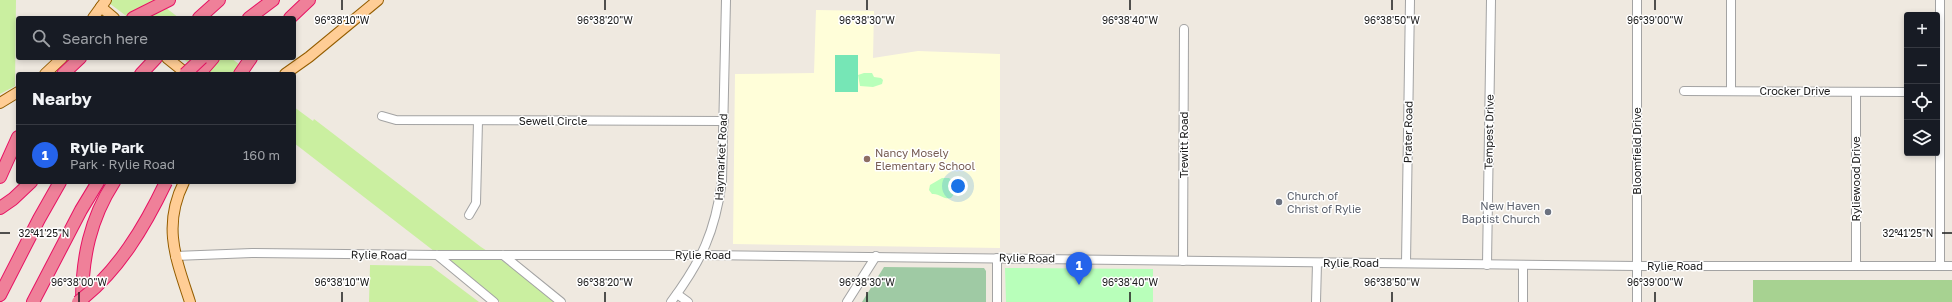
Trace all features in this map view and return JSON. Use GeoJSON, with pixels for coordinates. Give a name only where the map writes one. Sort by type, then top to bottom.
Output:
{"type":"FeatureCollection","features":[{"type":"Feature","properties":{"kind":"highway"},"geometry":{"type":"LineString","coordinates":[[137,16],[168,0]]}},
{"type":"Feature","properties":{"kind":"highway"},"geometry":{"type":"LineString","coordinates":[[201,16],[219,0]]}},
{"type":"Feature","properties":{"kind":"highway"},"geometry":{"type":"LineString","coordinates":[[252,16],[272,0]]}},
{"type":"Feature","properties":{"kind":"highway"},"geometry":{"type":"LineString","coordinates":[[292,16],[309,0]]}},
{"type":"Feature","properties":{"kind":"highway"},"geometry":{"type":"LineString","coordinates":[[65,72],[78,60]]}},
{"type":"Feature","properties":{"kind":"highway"},"geometry":{"type":"LineString","coordinates":[[143,72],[154,60]]}},
{"type":"Feature","properties":{"kind":"highway"},"geometry":{"type":"LineString","coordinates":[[188,72],[200,60]]}},
{"type":"Feature","properties":{"kind":"highway"},"geometry":{"type":"LineString","coordinates":[[201,72],[211,60]]}},
{"type":"Feature","properties":{"kind":"highway"},"geometry":{"type":"LineString","coordinates":[[241,72],[250,60]]}},
{"type":"Feature","properties":{"kind":"highway"},"geometry":{"type":"LineString","coordinates":[[0,177],[16,141]]}},
{"type":"Feature","properties":{"kind":"highway"},"geometry":{"type":"LineString","coordinates":[[0,208],[13,199],[29,184]]}},
{"type":"Feature","properties":{"kind":"highway"},"geometry":{"type":"LineString","coordinates":[[0,295],[38,219],[59,184]]}},
{"type":"Feature","properties":{"kind":"highway"},"geometry":{"type":"LineString","coordinates":[[33,302],[81,210],[97,184]]}},
{"type":"Feature","properties":{"kind":"highway"},"geometry":{"type":"LineString","coordinates":[[82,302],[84,258],[89,235],[96,215],[113,184]]}},
{"type":"Feature","properties":{"kind":"highway"},"geometry":{"type":"LineString","coordinates":[[78,302],[91,292],[135,240],[165,184]]}},
{"type":"Feature","properties":{"kind":"main road"},"geometry":{"type":"LineString","coordinates":[[288,72],[309,57],[378,0]]}},
{"type":"Feature","properties":{"kind":"main road"},"geometry":{"type":"LineString","coordinates":[[95,16],[104,4],[113,16]]}},
{"type":"Feature","properties":{"kind":"main road"},"geometry":{"type":"LineString","coordinates":[[47,72],[60,60]]}},
{"type":"Feature","properties":{"kind":"main road"},"geometry":{"type":"LineString","coordinates":[[169,60],[184,72]]}},
{"type":"Feature","properties":{"kind":"main road"},"geometry":{"type":"LineString","coordinates":[[0,102],[16,93]]}},
{"type":"Feature","properties":{"kind":"main road"},"geometry":{"type":"LineString","coordinates":[[183,184],[171,224],[175,256],[190,302]]}},
{"type":"Feature","properties":{"kind":"street","name":"Haymarket Road"},"geometry":{"type":"LineString","coordinates":[[671,302],[702,255],[712,230],[718,205],[722,180],[726,0]]}},
{"type":"Feature","properties":{"kind":"street","name":"Prater Road"},"geometry":{"type":"LineString","coordinates":[[1406,263],[1410,0]]}},
{"type":"Feature","properties":{"kind":"street","name":"Tempest Drive"},"geometry":{"type":"LineString","coordinates":[[1487,265],[1491,0]]}},
{"type":"Feature","properties":{"kind":"street","name":"Bloomfield Drive"},"geometry":{"type":"LineString","coordinates":[[1636,302],[1637,0]]}},
{"type":"Feature","properties":{"kind":"street"},"geometry":{"type":"LineString","coordinates":[[1731,0],[1731,91]]}},
{"type":"Feature","properties":{"kind":"street"},"geometry":{"type":"LineString","coordinates":[[1938,84],[1940,0]]}},
{"type":"Feature","properties":{"kind":"street","name":"Trewitt Road"},"geometry":{"type":"LineString","coordinates":[[1183,261],[1184,29]]}},
{"type":"Feature","properties":{"kind":"street","name":"Crocker Drive"},"geometry":{"type":"LineString","coordinates":[[1684,91],[1904,92]]}},
{"type":"Feature","properties":{"kind":"street","name":"Ryliewood Drive"},"geometry":{"type":"LineString","coordinates":[[1856,92],[1856,266]]}},
{"type":"Feature","properties":{"kind":"street","name":"Sewell Circle"},"geometry":{"type":"LineString","coordinates":[[382,116],[396,120],[724,121]]}},
{"type":"Feature","properties":{"kind":"street"},"geometry":{"type":"LineString","coordinates":[[1938,120],[1940,266]]}},
{"type":"Feature","properties":{"kind":"street"},"geometry":{"type":"LineString","coordinates":[[468,215],[476,203],[478,121]]}},
{"type":"Feature","properties":{"kind":"street","name":"Rylie Road"},"geometry":{"type":"LineString","coordinates":[[175,256],[252,253],[702,255],[876,256],[1487,265],[1952,266]]}},
{"type":"Feature","properties":{"kind":"street"},"geometry":{"type":"LineString","coordinates":[[437,255],[460,276],[494,302]]}},
{"type":"Feature","properties":{"kind":"street"},"geometry":{"type":"LineString","coordinates":[[503,255],[561,302]]}},
{"type":"Feature","properties":{"kind":"street"},"geometry":{"type":"LineString","coordinates":[[847,302],[876,256]]}},
{"type":"Feature","properties":{"kind":"street"},"geometry":{"type":"LineString","coordinates":[[997,258],[997,302]]}},
{"type":"Feature","properties":{"kind":"street"},"geometry":{"type":"LineString","coordinates":[[1316,263],[1316,302]]}},
{"type":"Feature","properties":{"kind":"street"},"geometry":{"type":"LineString","coordinates":[[1523,265],[1523,302]]}},
{"type":"Feature","properties":{"kind":"street"},"geometry":{"type":"LineString","coordinates":[[677,294],[688,302]]}},
{"type":"Feature","properties":{"kind":"shaded area","name":"Nancy Mosely Elementary School"},"geometry":{"type":"Polygon","coordinates":[[[816,10],[874,11],[873,58],[918,51],[1000,54],[1000,248],[733,244],[735,74],[814,73],[816,10]]]}},
{"type":"Feature","properties":{"kind":"shaded area"},"geometry":{"type":"Polygon","coordinates":[[[884,267],[984,268],[986,271],[986,302],[862,302],[884,267]]]}},
{"type":"Feature","properties":{"kind":"green space"},"geometry":{"type":"Polygon","coordinates":[[[0,0],[16,0],[15,86],[0,94],[0,0]]]}},
{"type":"Feature","properties":{"kind":"green space"},"geometry":{"type":"Polygon","coordinates":[[[105,0],[156,0],[176,16],[126,16],[105,0]]]}},
{"type":"Feature","properties":{"kind":"green space"},"geometry":{"type":"Polygon","coordinates":[[[835,55],[858,55],[858,92],[835,92],[835,55]]]}},
{"type":"Feature","properties":{"kind":"green space"},"geometry":{"type":"Polygon","coordinates":[[[185,60],[234,60],[249,72],[200,72],[185,60]]]}},
{"type":"Feature","properties":{"kind":"green space"},"geometry":{"type":"Polygon","coordinates":[[[872,73],[874,77],[881,78],[883,80],[882,84],[873,87],[860,86],[858,75],[872,73]]]}},
{"type":"Feature","properties":{"kind":"green space"},"geometry":{"type":"Polygon","coordinates":[[[296,108],[313,121],[314,119],[481,247],[565,302],[500,302],[296,145],[296,108]]]}},
{"type":"Feature","properties":{"kind":"green space"},"geometry":{"type":"Polygon","coordinates":[[[942,178],[949,178],[957,184],[956,192],[951,198],[932,194],[929,190],[930,185],[942,178]]]}},
{"type":"Feature","properties":{"kind":"green space"},"geometry":{"type":"Polygon","coordinates":[[[370,265],[431,266],[479,302],[369,302],[370,265]]]}},
{"type":"Feature","properties":{"kind":"green space"},"geometry":{"type":"Polygon","coordinates":[[[1005,268],[1153,269],[1153,302],[1006,302],[1005,268]]]}},
{"type":"Feature","properties":{"kind":"green space"},"geometry":{"type":"Polygon","coordinates":[[[1753,280],[1952,280],[1952,302],[1753,302],[1753,280]]]}},
{"type":"Feature","properties":{"kind":"place","name":"Nancy Mosely Elementary School"},"geometry":{"type":"Point","coordinates":[867,159]}},
{"type":"Feature","properties":{"kind":"place","name":"Church of Christ of Rylie"},"geometry":{"type":"Point","coordinates":[1279,202]}},
{"type":"Feature","properties":{"kind":"place","name":"New Haven Baptist Church"},"geometry":{"type":"Point","coordinates":[1548,212]}},
{"type":"Feature","properties":{"kind":"place","name":"Rylie Park"},"geometry":{"type":"Point","coordinates":[1079,285]}}]}
